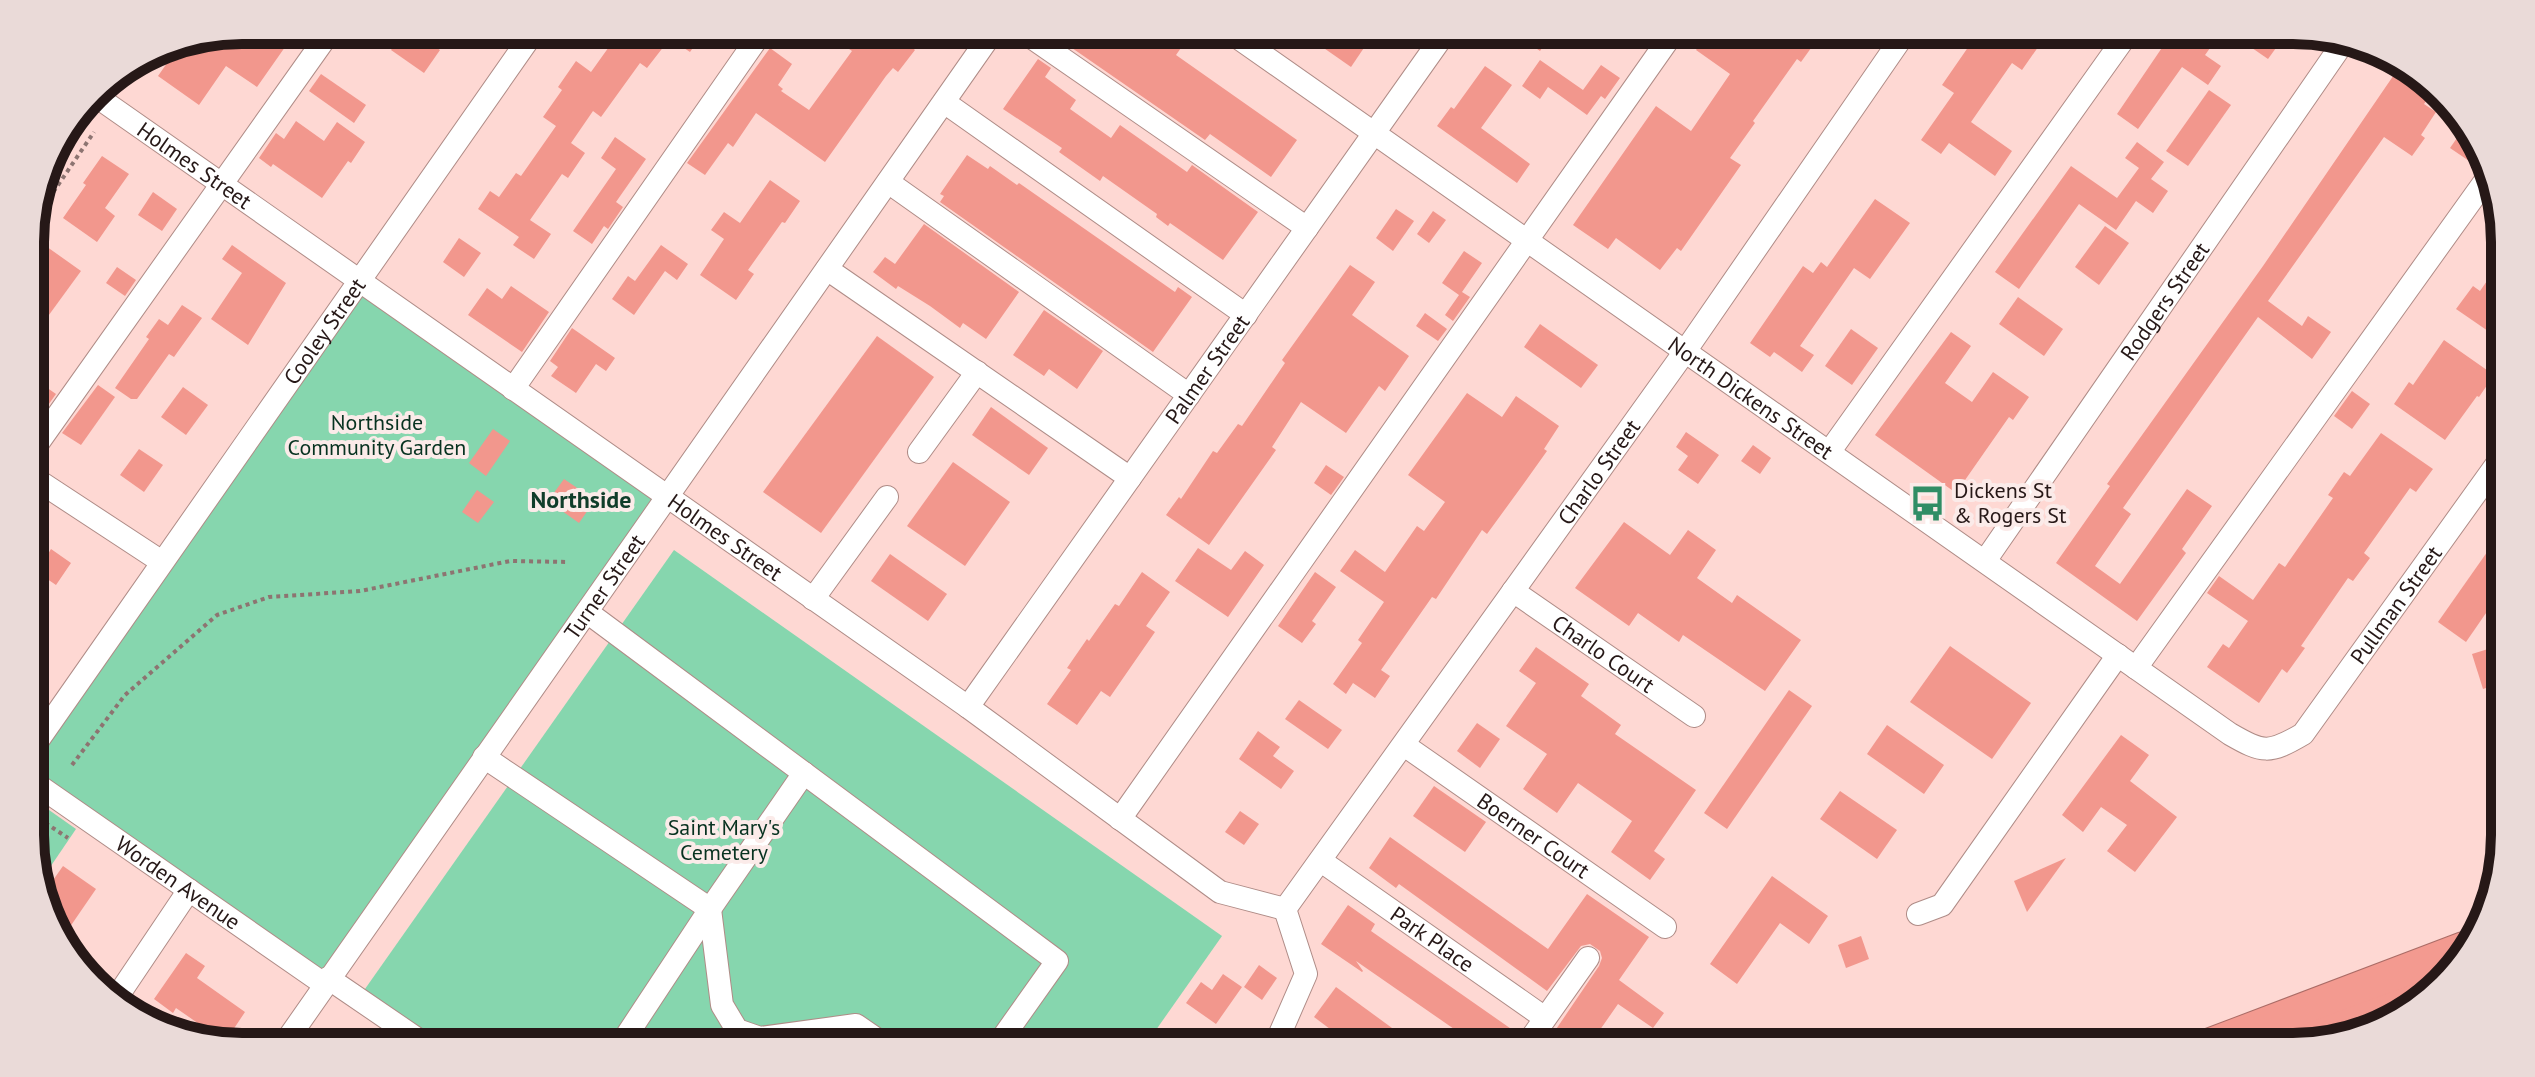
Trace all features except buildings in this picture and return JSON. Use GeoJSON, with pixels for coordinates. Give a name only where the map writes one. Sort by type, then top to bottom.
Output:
{"type":"FeatureCollection","features":[{"type":"Feature","properties":{"kind":"highway"},"geometry":{"type":"LineString","coordinates":[[2240,1033],[2452,952]]}},
{"type":"Feature","properties":{"kind":"highway"},"geometry":{"type":"LineString","coordinates":[[2347,1025],[2374,1016]]}},
{"type":"Feature","properties":{"kind":"street"},"geometry":{"type":"LineString","coordinates":[[44,435],[321,44]]}},
{"type":"Feature","properties":{"kind":"street","name":"Cooley Street"},"geometry":{"type":"LineString","coordinates":[[44,733],[525,44]]}},
{"type":"Feature","properties":{"kind":"street"},"geometry":{"type":"LineString","coordinates":[[513,389],[753,44]]}},
{"type":"Feature","properties":{"kind":"street","name":"Turner Street"},"geometry":{"type":"LineString","coordinates":[[291,1033],[984,44]]}},
{"type":"Feature","properties":{"kind":"street"},"geometry":{"type":"LineString","coordinates":[[1041,44],[1307,228]]}},
{"type":"Feature","properties":{"kind":"street","name":"North Dickens Street"},"geometry":{"type":"LineString","coordinates":[[1247,44],[2230,734],[2257,750],[2282,746]]}},
{"type":"Feature","properties":{"kind":"street","name":"Palmer Street"},"geometry":{"type":"LineString","coordinates":[[968,707],[1437,44]]}},
{"type":"Feature","properties":{"kind":"street"},"geometry":{"type":"LineString","coordinates":[[1120,819],[1665,44]]}},
{"type":"Feature","properties":{"kind":"street","name":"Charlo Street"},"geometry":{"type":"LineString","coordinates":[[1285,909],[1686,350],[1897,44]]}},
{"type":"Feature","properties":{"kind":"street"},"geometry":{"type":"LineString","coordinates":[[1830,451],[2120,44]]}},
{"type":"Feature","properties":{"kind":"street","name":"Rodgers Street"},"geometry":{"type":"LineString","coordinates":[[1985,561],[2338,50]]}},
{"type":"Feature","properties":{"kind":"street","name":"Holmes Street"},"geometry":{"type":"LineString","coordinates":[[103,101],[968,707],[1220,892],[1285,909]]}},
{"type":"Feature","properties":{"kind":"street"},"geometry":{"type":"LineString","coordinates":[[944,102],[1246,315]]}},
{"type":"Feature","properties":{"kind":"street"},"geometry":{"type":"LineString","coordinates":[[888,182],[1189,395]]}},
{"type":"Feature","properties":{"kind":"street"},"geometry":{"type":"LineString","coordinates":[[1918,914],[1942,905],[2482,185]]}},
{"type":"Feature","properties":{"kind":"street"},"geometry":{"type":"LineString","coordinates":[[827,269],[1130,478]]}},
{"type":"Feature","properties":{"kind":"street"},"geometry":{"type":"LineString","coordinates":[[919,452],[977,372]]}},
{"type":"Feature","properties":{"kind":"street","name":"Pullman Street"},"geometry":{"type":"LineString","coordinates":[[2282,746],[2303,734],[2329,700],[2491,472]]}},
{"type":"Feature","properties":{"kind":"street"},"geometry":{"type":"LineString","coordinates":[[44,485],[162,562]]}},
{"type":"Feature","properties":{"kind":"street"},"geometry":{"type":"LineString","coordinates":[[813,599],[887,497]]}},
{"type":"Feature","properties":{"kind":"street","name":"Charlo Court"},"geometry":{"type":"LineString","coordinates":[[1513,591],[1694,716]]}},
{"type":"Feature","properties":{"kind":"street"},"geometry":{"type":"LineString","coordinates":[[587,612],[1057,961],[1006,1033]]}},
{"type":"Feature","properties":{"kind":"street","name":"Boerner Court"},"geometry":{"type":"LineString","coordinates":[[1404,745],[1665,927]]}},
{"type":"Feature","properties":{"kind":"street"},"geometry":{"type":"LineString","coordinates":[[484,757],[710,909],[722,1005],[737,1030],[746,1033]]}},
{"type":"Feature","properties":{"kind":"street"},"geometry":{"type":"LineString","coordinates":[[628,1033],[804,773]]}},
{"type":"Feature","properties":{"kind":"street","name":"Worden Avenue"},"geometry":{"type":"LineString","coordinates":[[44,789],[189,890],[407,1033]]}},
{"type":"Feature","properties":{"kind":"street","name":"Park Place"},"geometry":{"type":"LineString","coordinates":[[1321,861],[1545,1018]]}},
{"type":"Feature","properties":{"kind":"street"},"geometry":{"type":"LineString","coordinates":[[121,992],[189,890]]}},
{"type":"Feature","properties":{"kind":"street"},"geometry":{"type":"LineString","coordinates":[[1285,909],[1306,974],[1285,1033]]}},
{"type":"Feature","properties":{"kind":"street"},"geometry":{"type":"LineString","coordinates":[[1535,1033],[1588,958]]}},
{"type":"Feature","properties":{"kind":"street"},"geometry":{"type":"LineString","coordinates":[[797,1033],[856,1025],[868,1033]]}},
{"type":"Feature","properties":{"kind":"path"},"geometry":{"type":"LineString","coordinates":[[50,197],[94,132]]}},
{"type":"Feature","properties":{"kind":"path"},"geometry":{"type":"LineString","coordinates":[[72,765],[125,695],[217,615],[269,597],[360,591],[510,561],[569,562]]}},
{"type":"Feature","properties":{"kind":"path"},"geometry":{"type":"LineString","coordinates":[[44,822],[68,838]]}},
{"type":"Feature","properties":{"kind":"green space","name":"Northside Community Garden"},"geometry":{"type":"Polygon","coordinates":[[[360,282],[668,497],[324,984],[44,789],[44,732],[360,282]]]}},
{"type":"Feature","properties":{"kind":"green space","name":"Saint Mary's Cemetery"},"geometry":{"type":"Polygon","coordinates":[[[674,550],[1222,936],[1154,1033],[392,1033],[353,1006],[674,550]]]}},
{"type":"Feature","properties":{"kind":"green space"},"geometry":{"type":"Polygon","coordinates":[[[44,806],[76,829],[48,870],[44,806]]]}},
{"type":"Feature","properties":{"kind":"place","name":"Dickens St & Rogers St"},"geometry":{"type":"Point","coordinates":[1928,503]}},
{"type":"Feature","properties":{"kind":"district","name":"Northside"},"geometry":{"type":"Point","coordinates":[581,500]}}]}
